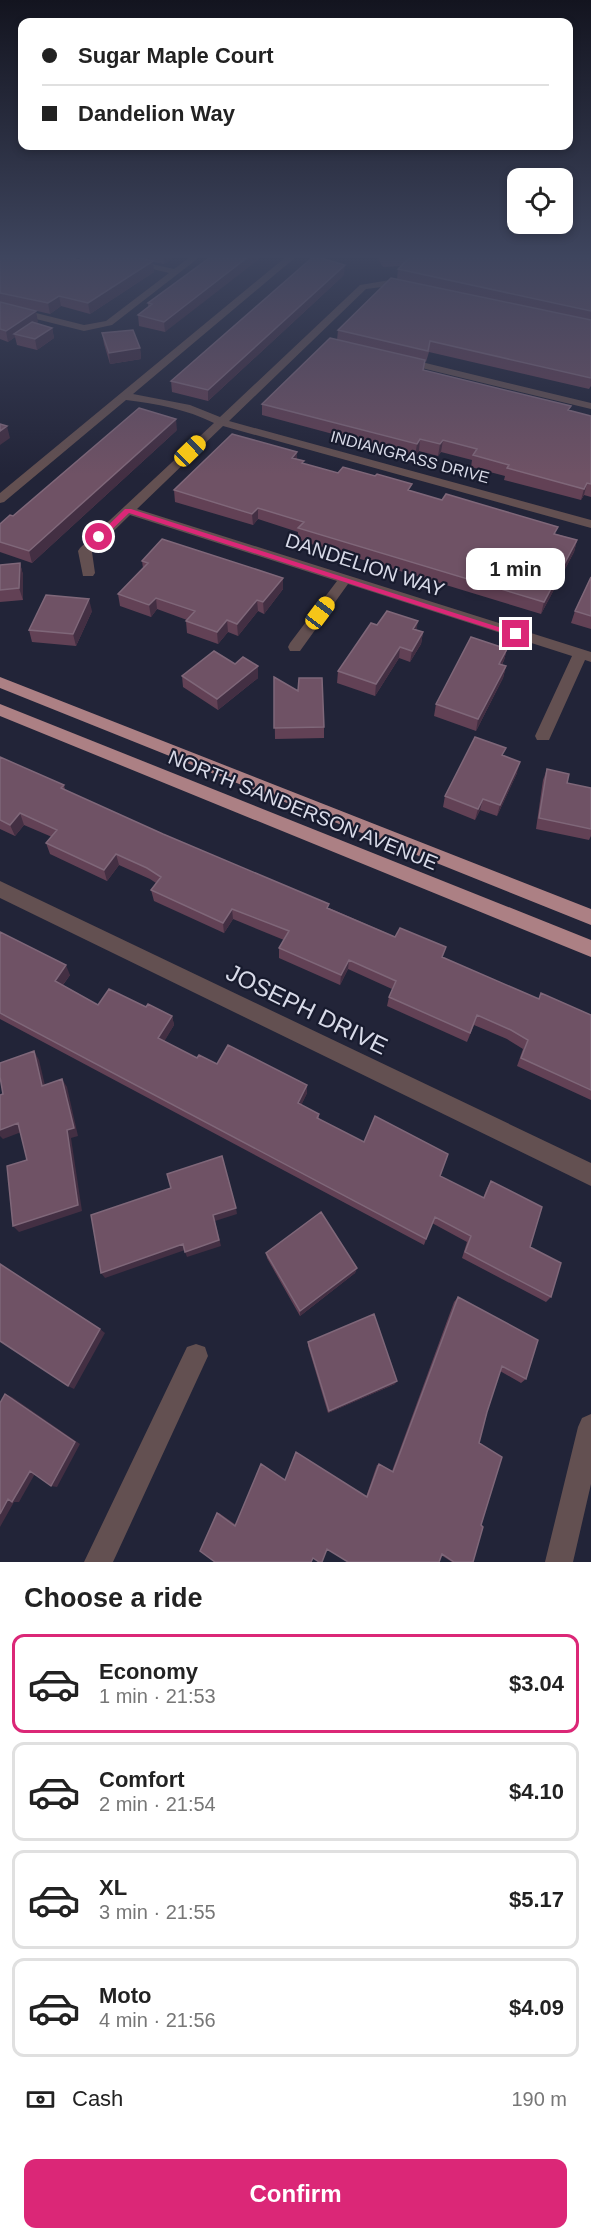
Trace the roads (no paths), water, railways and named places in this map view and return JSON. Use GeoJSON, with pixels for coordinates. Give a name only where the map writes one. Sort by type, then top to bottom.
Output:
{"type":"FeatureCollection","features":[{"type":"Feature","properties":{"kind":"highway","name":"NORTH SANDERSON AVENUE"},"geometry":{"type":"LineString","coordinates":[[0,682],[591,917]]}},
{"type":"Feature","properties":{"kind":"highway","name":"NORTH SANDERSON AVENUE"},"geometry":{"type":"LineString","coordinates":[[0,710],[591,950]]}},
{"type":"Feature","properties":{"kind":"street"},"geometry":{"type":"LineString","coordinates":[[0,499],[205,329]]}},
{"type":"Feature","properties":{"kind":"street"},"geometry":{"type":"LineString","coordinates":[[88,573],[85,551],[221,422],[324,329]]}},
{"type":"Feature","properties":{"kind":"street"},"geometry":{"type":"LineString","coordinates":[[399,360],[591,406]]}},
{"type":"Feature","properties":{"kind":"street","name":"INDIANGRASS DRIVE"},"geometry":{"type":"LineString","coordinates":[[124,396],[144,405],[196,420],[221,422],[591,524]]}},
{"type":"Feature","properties":{"kind":"street","name":"DANDELION WAY"},"geometry":{"type":"LineString","coordinates":[[128,510],[586,656]]}},
{"type":"Feature","properties":{"kind":"street"},"geometry":{"type":"LineString","coordinates":[[295,647],[345,579]]}},
{"type":"Feature","properties":{"kind":"street"},"geometry":{"type":"LineString","coordinates":[[543,736],[586,656]]}},
{"type":"Feature","properties":{"kind":"street","name":"JOSEPH DRIVE"},"geometry":{"type":"LineString","coordinates":[[0,889],[591,1175]]}},
{"type":"Feature","properties":{"kind":"street"},"geometry":{"type":"LineString","coordinates":[[98,1562],[196,1356]]}},
{"type":"Feature","properties":{"kind":"street"},"geometry":{"type":"LineString","coordinates":[[559,1562],[591,1426]]}}]}
